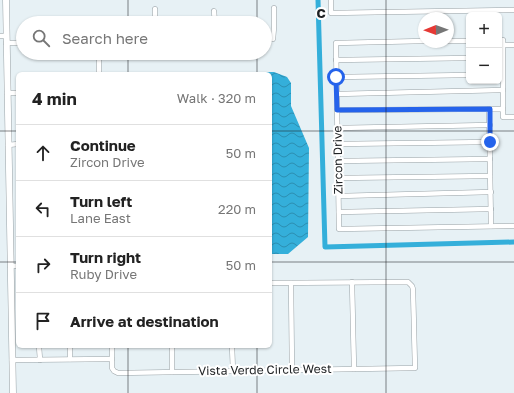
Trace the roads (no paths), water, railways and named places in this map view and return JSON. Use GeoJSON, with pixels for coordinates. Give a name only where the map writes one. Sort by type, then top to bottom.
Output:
{"type":"FeatureCollection","features":[{"type":"Feature","properties":{"kind":"main road"},"geometry":{"type":"LineString","coordinates":[[6,0],[3,10],[7,93],[13,393]]}},
{"type":"Feature","properties":{"kind":"street"},"geometry":{"type":"LineString","coordinates":[[331,0],[331,13],[514,10]]}},
{"type":"Feature","properties":{"kind":"street"},"geometry":{"type":"LineString","coordinates":[[272,39],[274,27],[274,8]]}},
{"type":"Feature","properties":{"kind":"street"},"geometry":{"type":"LineString","coordinates":[[155,9],[155,16]]}},
{"type":"Feature","properties":{"kind":"street"},"geometry":{"type":"LineString","coordinates":[[214,11],[214,16]]}},
{"type":"Feature","properties":{"kind":"street"},"geometry":{"type":"LineString","coordinates":[[4,38],[16,41]]}},
{"type":"Feature","properties":{"kind":"street"},"geometry":{"type":"LineString","coordinates":[[454,41],[466,40]]}},
{"type":"Feature","properties":{"kind":"street"},"geometry":{"type":"LineString","coordinates":[[502,40],[502,51]]}},
{"type":"Feature","properties":{"kind":"street","name":"Zircon Drive"},"geometry":{"type":"LineString","coordinates":[[418,41],[336,43],[339,229],[491,226]]}},
{"type":"Feature","properties":{"kind":"street"},"geometry":{"type":"LineString","coordinates":[[503,45],[514,44]]}},
{"type":"Feature","properties":{"kind":"street"},"geometry":{"type":"LineString","coordinates":[[336,60],[466,58]]}},
{"type":"Feature","properties":{"kind":"street"},"geometry":{"type":"LineString","coordinates":[[99,60],[99,72]]}},
{"type":"Feature","properties":{"kind":"street"},"geometry":{"type":"LineString","coordinates":[[336,77],[466,74]]}},
{"type":"Feature","properties":{"kind":"street"},"geometry":{"type":"LineString","coordinates":[[502,82],[503,117],[514,117]]}},
{"type":"Feature","properties":{"kind":"street"},"geometry":{"type":"LineString","coordinates":[[337,94],[503,90]]}},
{"type":"Feature","properties":{"kind":"street"},"geometry":{"type":"LineString","coordinates":[[7,93],[16,93]]}},
{"type":"Feature","properties":{"kind":"street"},"geometry":{"type":"LineString","coordinates":[[490,109],[491,226],[514,226]]}},
{"type":"Feature","properties":{"kind":"street"},"geometry":{"type":"LineString","coordinates":[[337,110],[503,109]]}},
{"type":"Feature","properties":{"kind":"street"},"geometry":{"type":"LineString","coordinates":[[338,128],[490,125]]}},
{"type":"Feature","properties":{"kind":"street"},"geometry":{"type":"LineString","coordinates":[[338,144],[490,142]]}},
{"type":"Feature","properties":{"kind":"street"},"geometry":{"type":"LineString","coordinates":[[8,144],[16,144]]}},
{"type":"Feature","properties":{"kind":"street"},"geometry":{"type":"LineString","coordinates":[[338,161],[490,159]]}},
{"type":"Feature","properties":{"kind":"street"},"geometry":{"type":"LineString","coordinates":[[338,178],[490,176]]}},
{"type":"Feature","properties":{"kind":"street"},"geometry":{"type":"LineString","coordinates":[[339,196],[491,192]]}},
{"type":"Feature","properties":{"kind":"street"},"geometry":{"type":"LineString","coordinates":[[339,212],[491,210]]}},
{"type":"Feature","properties":{"kind":"street"},"geometry":{"type":"LineString","coordinates":[[10,266],[16,266]]}},
{"type":"Feature","properties":{"kind":"street"},"geometry":{"type":"LineString","coordinates":[[272,284],[352,282],[354,369]]}},
{"type":"Feature","properties":{"kind":"street","name":"Vista Verde Circle West"},"geometry":{"type":"LineString","coordinates":[[112,359],[112,368],[118,373],[415,368],[413,289],[410,283],[352,282]]}},
{"type":"Feature","properties":{"kind":"street"},"geometry":{"type":"LineString","coordinates":[[292,283],[292,370]]}},
{"type":"Feature","properties":{"kind":"street"},"geometry":{"type":"LineString","coordinates":[[39,348],[40,360]]}},
{"type":"Feature","properties":{"kind":"street"},"geometry":{"type":"LineString","coordinates":[[70,348],[70,359]]}},
{"type":"Feature","properties":{"kind":"street"},"geometry":{"type":"LineString","coordinates":[[12,360],[112,359],[112,348]]}},
{"type":"Feature","properties":{"kind":"street"},"geometry":{"type":"LineString","coordinates":[[172,348],[172,372]]}},
{"type":"Feature","properties":{"kind":"street"},"geometry":{"type":"LineString","coordinates":[[232,348],[233,371]]}},
{"type":"Feature","properties":{"kind":"water"},"geometry":{"type":"Polygon","coordinates":[[[272,72],[287,77],[291,83],[291,106],[309,148],[308,237],[288,254],[272,254],[272,72]]]}},
{"type":"Feature","properties":{"kind":"waterway"},"geometry":{"type":"LineString","coordinates":[[318,0],[325,247],[514,242]]}}]}
